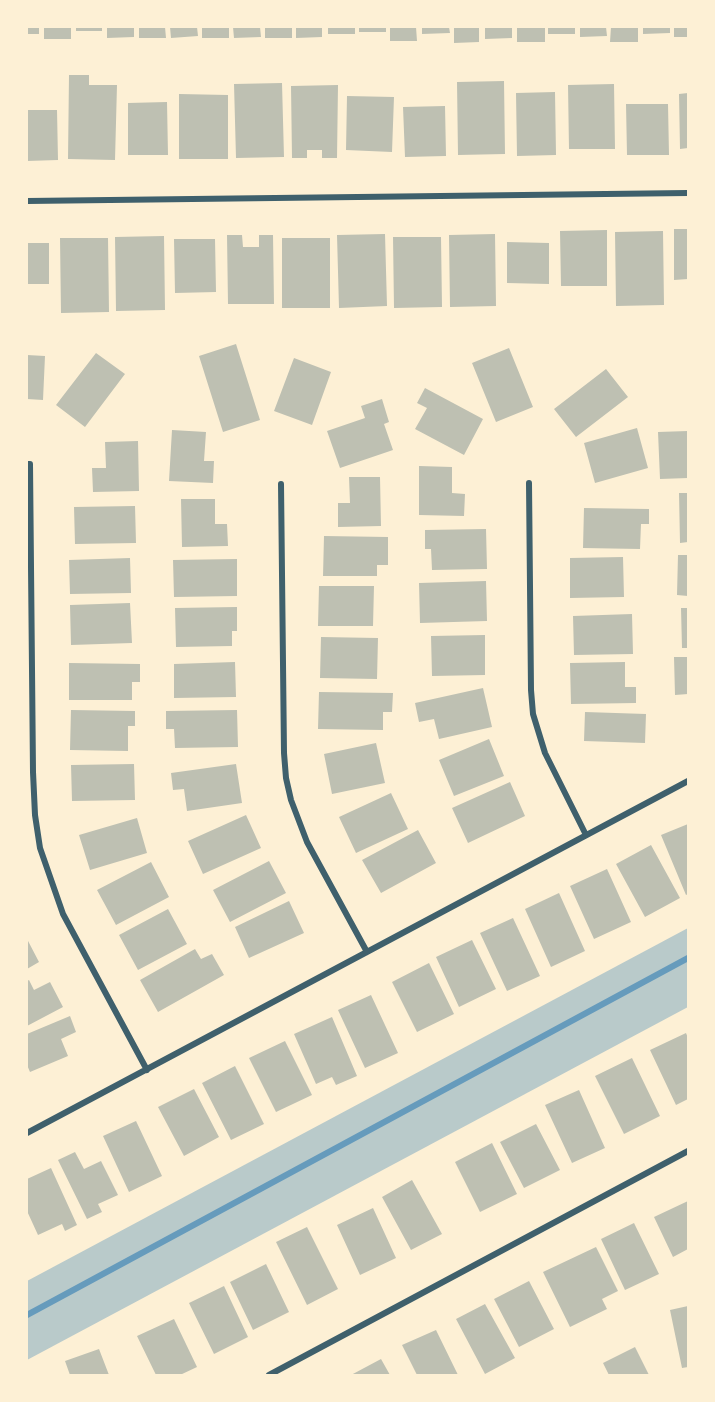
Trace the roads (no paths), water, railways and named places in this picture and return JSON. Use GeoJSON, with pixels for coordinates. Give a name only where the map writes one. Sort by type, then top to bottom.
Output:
{"type":"FeatureCollection","features":[{"type":"Feature","properties":{"kind":"street"},"geometry":{"type":"LineString","coordinates":[[27,201],[688,193]]}},
{"type":"Feature","properties":{"kind":"street"},"geometry":{"type":"LineString","coordinates":[[28,464],[33,772],[35,815],[40,848],[63,914],[147,1070]]}},
{"type":"Feature","properties":{"kind":"street"},"geometry":{"type":"LineString","coordinates":[[529,483],[533,714],[544,753],[586,835]]}},
{"type":"Feature","properties":{"kind":"street"},"geometry":{"type":"LineString","coordinates":[[281,484],[286,778],[291,800],[307,842],[368,952]]}},
{"type":"Feature","properties":{"kind":"street"},"geometry":{"type":"LineString","coordinates":[[27,1134],[688,781]]}},
{"type":"Feature","properties":{"kind":"street"},"geometry":{"type":"LineString","coordinates":[[269,1375],[688,1151]]}},
{"type":"Feature","properties":{"kind":"waterway"},"geometry":{"type":"LineString","coordinates":[[27,1315],[688,958]]}}]}
